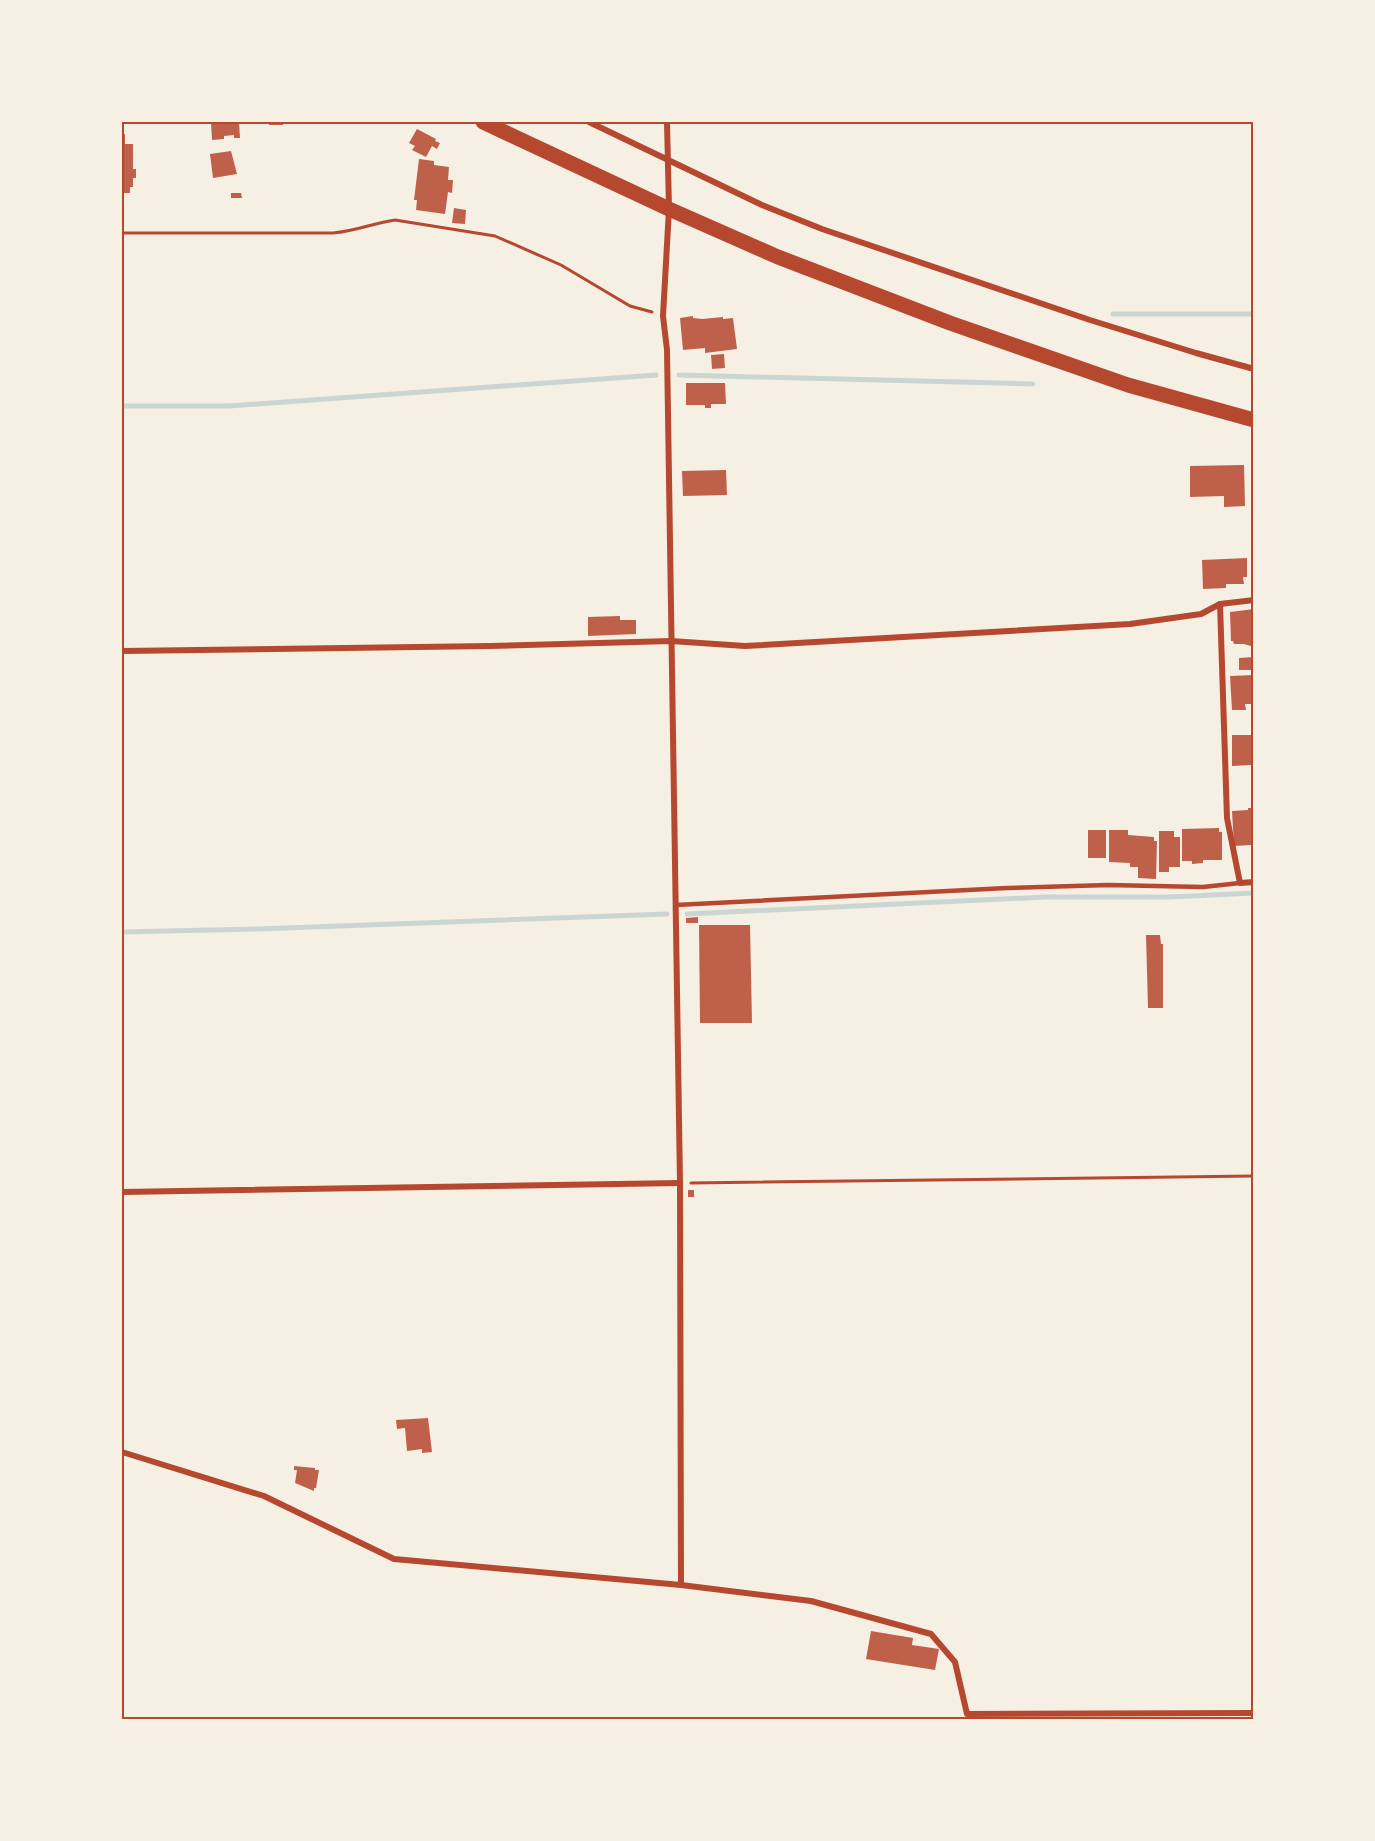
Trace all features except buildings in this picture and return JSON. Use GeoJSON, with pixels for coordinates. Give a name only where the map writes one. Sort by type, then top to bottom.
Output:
{"type":"FeatureCollection","features":[{"type":"Feature","properties":{"kind":"highway"},"geometry":{"type":"LineString","coordinates":[[483,122],[778,257],[950,323],[1128,384],[1254,420]]}},
{"type":"Feature","properties":{"kind":"street"},"geometry":{"type":"LineString","coordinates":[[589,122],[762,205],[822,229],[1090,320],[1254,369]]}},
{"type":"Feature","properties":{"kind":"street"},"geometry":{"type":"LineString","coordinates":[[667,122],[669,209],[663,316],[667,350],[680,1183],[681,1585]]}},
{"type":"Feature","properties":{"kind":"street"},"geometry":{"type":"LineString","coordinates":[[122,651],[671,641],[745,646],[1130,624],[1201,614],[1220,604],[1254,600]]}},
{"type":"Feature","properties":{"kind":"street"},"geometry":{"type":"LineString","coordinates":[[1220,604],[1227,818],[1240,883],[1254,882]]}},
{"type":"Feature","properties":{"kind":"street"},"geometry":{"type":"LineString","coordinates":[[122,1192],[680,1183]]}},
{"type":"Feature","properties":{"kind":"street"},"geometry":{"type":"LineString","coordinates":[[122,1452],[264,1496],[394,1559],[681,1585],[811,1601],[931,1634],[955,1662],[967,1717],[1254,1713]]}},
{"type":"Feature","properties":{"kind":"lane"},"geometry":{"type":"LineString","coordinates":[[676,905],[1007,888],[1108,885],[1203,887],[1240,883]]}},
{"type":"Feature","properties":{"kind":"path"},"geometry":{"type":"LineString","coordinates":[[122,233],[354,232],[395,220],[495,236],[561,265],[630,306],[663,316]]}},
{"type":"Feature","properties":{"kind":"path"},"geometry":{"type":"LineString","coordinates":[[680,1183],[1254,1176]]}},
{"type":"Feature","properties":{"kind":"waterway"},"geometry":{"type":"LineString","coordinates":[[1113,314],[1254,314]]}},
{"type":"Feature","properties":{"kind":"waterway"},"geometry":{"type":"LineString","coordinates":[[122,406],[229,406],[656,375]]}},
{"type":"Feature","properties":{"kind":"waterway"},"geometry":{"type":"LineString","coordinates":[[679,375],[1033,384]]}},
{"type":"Feature","properties":{"kind":"waterway"},"geometry":{"type":"LineString","coordinates":[[687,914],[1046,897],[1169,897],[1254,893]]}},
{"type":"Feature","properties":{"kind":"waterway"},"geometry":{"type":"LineString","coordinates":[[122,932],[667,914]]}}]}
